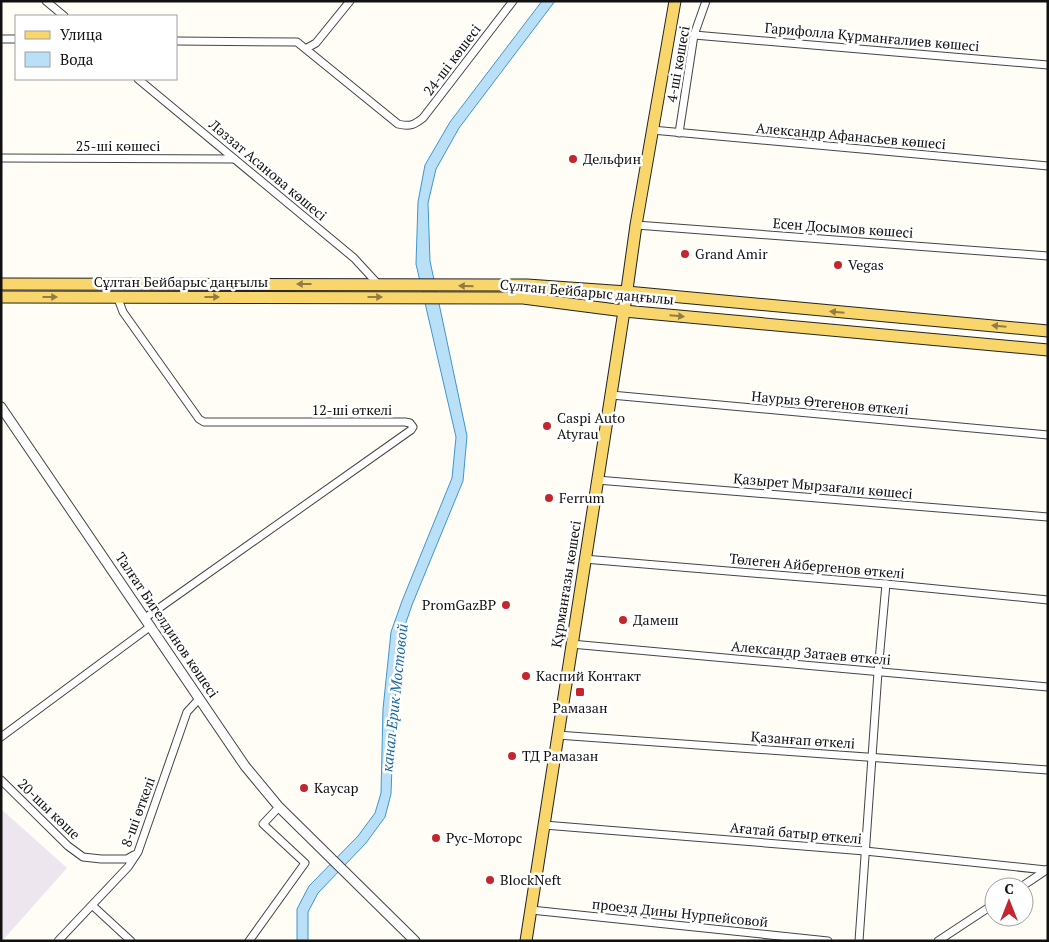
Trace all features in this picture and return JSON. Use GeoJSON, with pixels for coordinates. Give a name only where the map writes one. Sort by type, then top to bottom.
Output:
{"type":"FeatureCollection","features":[{"type":"Feature","properties":{"kind":"main road"},"geometry":{"type":"LineString","coordinates":[[627,292],[636,225],[675,1]]}},
{"type":"Feature","properties":{"kind":"main road"},"geometry":{"type":"LineString","coordinates":[[602,290],[624,281],[629,271]]}},
{"type":"Feature","properties":{"kind":"main road"},"geometry":{"type":"LineString","coordinates":[[629,271],[634,285],[643,294]]}},
{"type":"Feature","properties":{"kind":"main road","name":"Сұлтан Бейбарыс даңғылы"},"geometry":{"type":"LineString","coordinates":[[1,284],[526,285],[627,292],[1048,331]]}},
{"type":"Feature","properties":{"kind":"main road","name":"Құрманғазы көшесі"},"geometry":{"type":"LineString","coordinates":[[526,941],[627,292]]}},
{"type":"Feature","properties":{"kind":"main road","name":"Сұлтан Бейбарыс даңғылы"},"geometry":{"type":"LineString","coordinates":[[1,297],[523,298],[624,311],[1048,350]]}},
{"type":"Feature","properties":{"kind":"main road"},"geometry":{"type":"LineString","coordinates":[[596,308],[614,319],[620,334]]}},
{"type":"Feature","properties":{"kind":"main road"},"geometry":{"type":"LineString","coordinates":[[620,334],[629,319],[646,313]]}},
{"type":"Feature","properties":{"kind":"street"},"geometry":{"type":"LineString","coordinates":[[46,1],[63,15]]}},
{"type":"Feature","properties":{"kind":"street"},"geometry":{"type":"LineString","coordinates":[[178,41],[298,42],[306,48],[316,43],[350,1]]}},
{"type":"Feature","properties":{"kind":"street","name":"24-ші көшесі"},"geometry":{"type":"LineString","coordinates":[[306,48],[398,124],[414,125],[423,118],[513,1]]}},
{"type":"Feature","properties":{"kind":"street","name":"4-ші көшесі"},"geometry":{"type":"LineString","coordinates":[[678,133],[694,35],[706,1]]}},
{"type":"Feature","properties":{"kind":"street","name":"Гарифолла Құрманғалиев көшесі"},"geometry":{"type":"LineString","coordinates":[[694,35],[1048,65]]}},
{"type":"Feature","properties":{"kind":"street"},"geometry":{"type":"LineString","coordinates":[[1,39],[15,40]]}},
{"type":"Feature","properties":{"kind":"street","name":"Ләззат Асанова көшесі"},"geometry":{"type":"LineString","coordinates":[[139,80],[354,258],[378,284]]}},
{"type":"Feature","properties":{"kind":"street","name":"Александр Афанасьев көшесі"},"geometry":{"type":"LineString","coordinates":[[652,130],[1048,166]]}},
{"type":"Feature","properties":{"kind":"street","name":"25-ші көшесі"},"geometry":{"type":"LineString","coordinates":[[1,158],[234,159]]}},
{"type":"Feature","properties":{"kind":"street","name":"Есен Досымов көшесі"},"geometry":{"type":"LineString","coordinates":[[636,225],[1048,256]]}},
{"type":"Feature","properties":{"kind":"street","name":"12-ші өткелі"},"geometry":{"type":"LineString","coordinates":[[117,296],[123,312],[199,419],[204,422],[405,422],[410,423],[413,427],[145,618]]}},
{"type":"Feature","properties":{"kind":"street","name":"Наурыз Өтегенов өткелі"},"geometry":{"type":"LineString","coordinates":[[611,395],[1048,435]]}},
{"type":"Feature","properties":{"kind":"street","name":"Талғат Бигелдинов көшесі"},"geometry":{"type":"LineString","coordinates":[[1,407],[245,766],[278,807],[415,941]]}},
{"type":"Feature","properties":{"kind":"street","name":"Қазырет Мырзағали көшесі"},"geometry":{"type":"LineString","coordinates":[[597,480],[1048,517]]}},
{"type":"Feature","properties":{"kind":"street","name":"Төлеген Айбергенов өткелі"},"geometry":{"type":"LineString","coordinates":[[584,559],[886,584],[1048,600]]}},
{"type":"Feature","properties":{"kind":"street"},"geometry":{"type":"LineString","coordinates":[[859,941],[886,584]]}},
{"type":"Feature","properties":{"kind":"street"},"geometry":{"type":"LineString","coordinates":[[1,737],[151,626]]}},
{"type":"Feature","properties":{"kind":"street","name":"Александр Затаев өткелі"},"geometry":{"type":"LineString","coordinates":[[571,644],[1048,687]]}},
{"type":"Feature","properties":{"kind":"street","name":"8-ші өткелі"},"geometry":{"type":"LineString","coordinates":[[58,941],[93,906],[128,867],[138,852],[187,712],[198,699]]}},
{"type":"Feature","properties":{"kind":"street","name":"Қазанғап өткелі"},"geometry":{"type":"LineString","coordinates":[[557,735],[1048,770]]}},
{"type":"Feature","properties":{"kind":"street","name":"20-шы көше"},"geometry":{"type":"LineString","coordinates":[[1,780],[68,846],[83,857],[127,859],[138,852]]}},
{"type":"Feature","properties":{"kind":"street"},"geometry":{"type":"LineString","coordinates":[[249,941],[306,863],[262,824],[278,807]]}},
{"type":"Feature","properties":{"kind":"street","name":"Ағатай батыр өткелі"},"geometry":{"type":"LineString","coordinates":[[544,825],[865,851],[1047,870]]}},
{"type":"Feature","properties":{"kind":"street"},"geometry":{"type":"LineString","coordinates":[[1034,878],[1047,870]]}},
{"type":"Feature","properties":{"kind":"street"},"geometry":{"type":"LineString","coordinates":[[93,906],[131,941]]}},
{"type":"Feature","properties":{"kind":"street","name":"проезд Дины Нурпейсовой"},"geometry":{"type":"LineString","coordinates":[[530,910],[828,941]]}},
{"type":"Feature","properties":{"kind":"street"},"geometry":{"type":"LineString","coordinates":[[938,941],[984,911]]}},
{"type":"Feature","properties":{"kind":"shaded area"},"geometry":{"type":"Polygon","coordinates":[[[1,809],[67,868],[2,941],[1,941],[1,809]]]}},
{"type":"Feature","properties":{"kind":"water","name":"канал Ерик Мостовой"},"geometry":{"type":"Polygon","coordinates":[[[542,1],[555,1],[459,128],[436,169],[428,203],[430,261],[467,436],[463,481],[402,634],[394,710],[391,794],[385,817],[366,843],[318,893],[308,912],[308,941],[297,941],[297,909],[309,886],[358,836],[375,813],[381,793],[383,709],[391,632],[452,478],[456,437],[416,264],[418,202],[425,165],[450,122],[542,1]]]}},
{"type":"Feature","properties":{"kind":"place","name":"Дельфин"},"geometry":{"type":"Point","coordinates":[573,159]}},
{"type":"Feature","properties":{"kind":"place","name":"Grand Amir"},"geometry":{"type":"Point","coordinates":[685,254]}},
{"type":"Feature","properties":{"kind":"place","name":"Vegas"},"geometry":{"type":"Point","coordinates":[838,265]}},
{"type":"Feature","properties":{"kind":"place","name":"Caspi Auto Atyrau"},"geometry":{"type":"Point","coordinates":[547,426]}},
{"type":"Feature","properties":{"kind":"place","name":"Ferrum"},"geometry":{"type":"Point","coordinates":[549,498]}},
{"type":"Feature","properties":{"kind":"place","name":"PromGazBP"},"geometry":{"type":"Point","coordinates":[506,605]}},
{"type":"Feature","properties":{"kind":"place","name":"Дамеш"},"geometry":{"type":"Point","coordinates":[623,620]}},
{"type":"Feature","properties":{"kind":"place","name":"Каспий Контакт"},"geometry":{"type":"Point","coordinates":[526,676]}},
{"type":"Feature","properties":{"kind":"place","name":"Рамазан"},"geometry":{"type":"Point","coordinates":[580,692]}},
{"type":"Feature","properties":{"kind":"place","name":"ТД Рамазан"},"geometry":{"type":"Point","coordinates":[512,756]}},
{"type":"Feature","properties":{"kind":"place","name":"Каусар"},"geometry":{"type":"Point","coordinates":[304,788]}},
{"type":"Feature","properties":{"kind":"place","name":"Рус-Моторс"},"geometry":{"type":"Point","coordinates":[436,838]}},
{"type":"Feature","properties":{"kind":"place","name":"BlockNeft"},"geometry":{"type":"Point","coordinates":[490,880]}}]}
